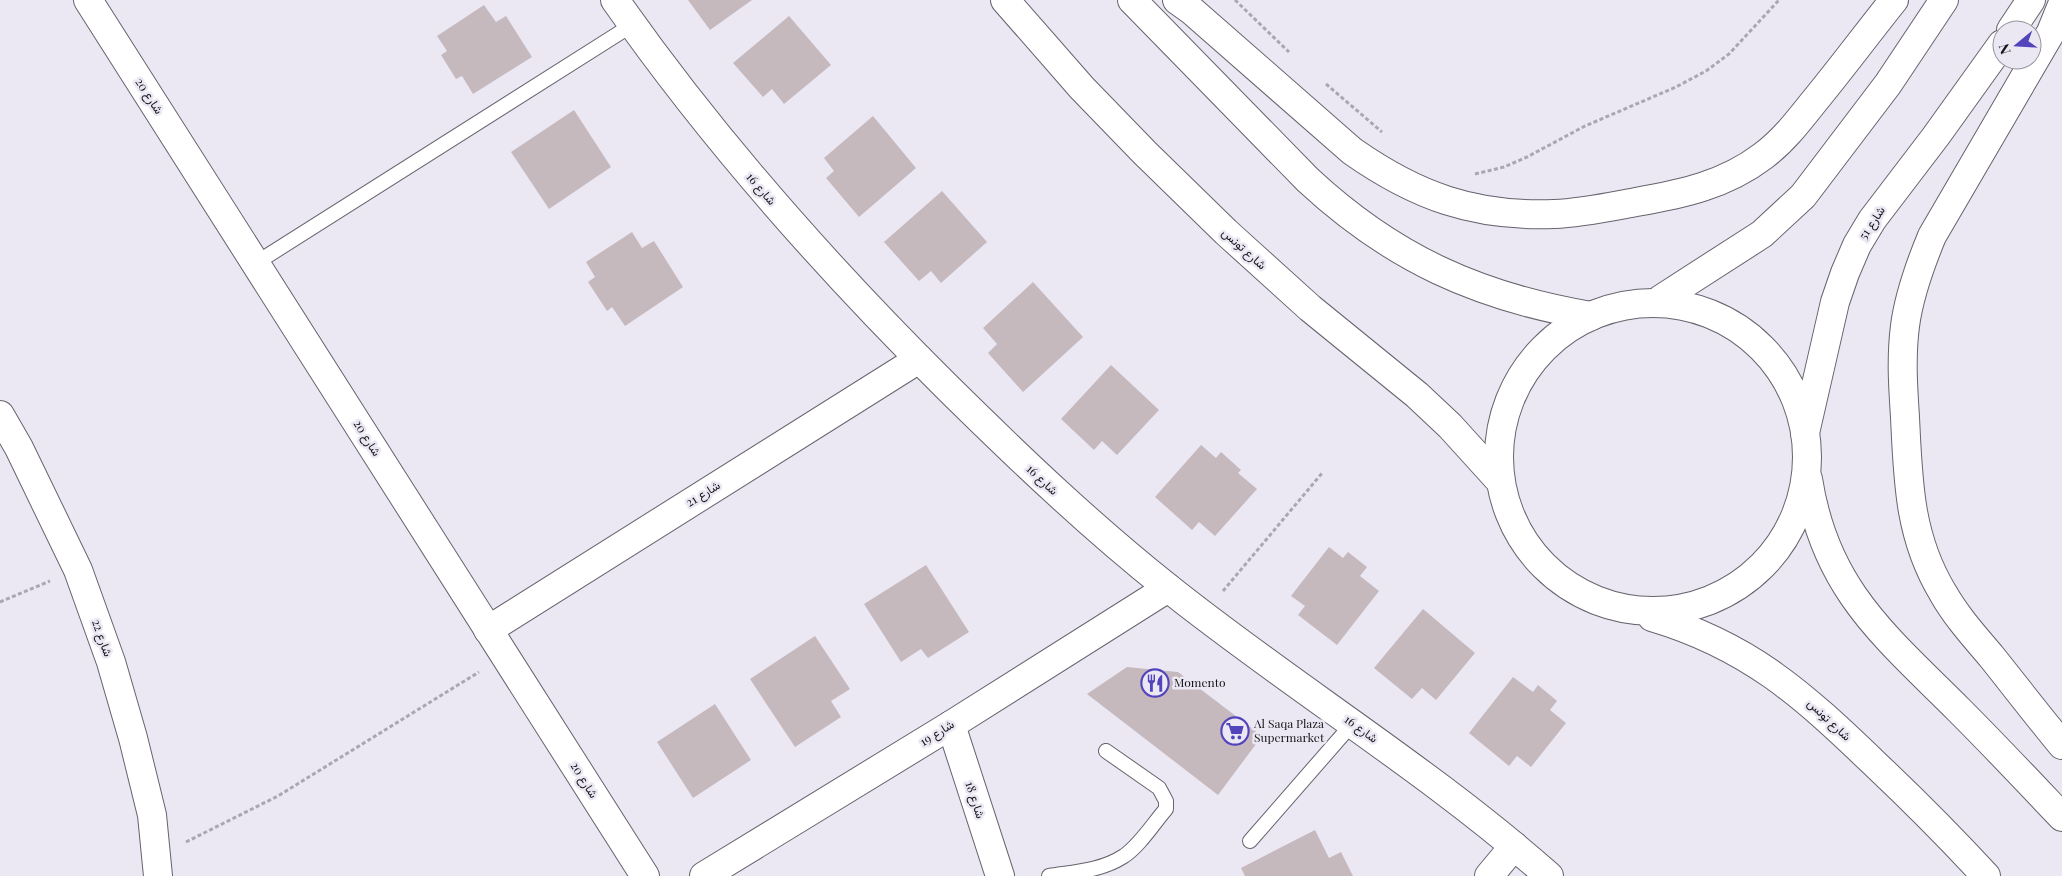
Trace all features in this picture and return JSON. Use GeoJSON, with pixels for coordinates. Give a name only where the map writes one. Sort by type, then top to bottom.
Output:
{"type":"FeatureCollection","features":[{"type":"Feature","properties":{"kind":"street","name":"شارع 20"},"geometry":{"type":"LineString","coordinates":[[88,0],[645,876]]}},
{"type":"Feature","properties":{"kind":"street","name":"شارع 16"},"geometry":{"type":"LineString","coordinates":[[614,0],[663,68],[744,169],[801,236],[881,321],[1035,473],[1093,526],[1168,588],[1450,794],[1549,876]]}},
{"type":"Feature","properties":{"kind":"street","name":"شارع تونس"},"geometry":{"type":"LineString","coordinates":[[1005,0],[1082,88],[1226,232],[1310,308],[1417,395],[1450,426],[1499,480],[1515,529],[1546,571],[1590,599],[1674,623],[1707,636],[1740,653],[1770,672],[1800,694],[1902,790],[1986,876]]}},
{"type":"Feature","properties":{"kind":"street"},"geometry":{"type":"LineString","coordinates":[[1132,0],[1308,180],[1335,206],[1364,228],[1405,254],[1448,276],[1492,293],[1557,310],[1591,316]]}},
{"type":"Feature","properties":{"kind":"street"},"geometry":{"type":"LineString","coordinates":[[1177,0],[1191,10],[1352,151],[1382,171],[1422,193],[1448,202],[1501,212],[1528,214],[1582,211],[1683,194],[1711,185],[1738,173],[1763,157],[1785,137],[1894,0]]}},
{"type":"Feature","properties":{"kind":"street"},"geometry":{"type":"LineString","coordinates":[[1499,480],[1499,440],[1509,400],[1528,365],[1556,336],[1591,316],[1629,304],[1661,299],[1762,234],[1803,196],[1888,84],[1944,0]]}},
{"type":"Feature","properties":{"kind":"street"},"geometry":{"type":"LineString","coordinates":[[2018,20],[2031,0]]}},
{"type":"Feature","properties":{"kind":"street"},"geometry":{"type":"LineString","coordinates":[[2062,4],[2051,32],[1932,236],[1920,264],[1911,294],[1905,326],[1902,360],[1908,486],[1919,542],[1943,593],[1958,616],[2062,745]]}},
{"type":"Feature","properties":{"kind":"street","name":"شارع 51"},"geometry":{"type":"LineString","coordinates":[[1805,433],[1835,302],[1857,246],[1877,214],[1992,58]]}},
{"type":"Feature","properties":{"kind":"street"},"geometry":{"type":"LineString","coordinates":[[1661,299],[1708,313],[1744,332],[1773,360],[1794,395],[1805,433],[1807,470],[1812,501],[1828,552],[1844,584],[1878,629],[1968,718],[2062,817]]}},
{"type":"Feature","properties":{"kind":"street","name":"شارع 21"},"geometry":{"type":"LineString","coordinates":[[488,630],[918,358]]}},
{"type":"Feature","properties":{"kind":"street","name":"شارع 22"},"geometry":{"type":"LineString","coordinates":[[0,415],[19,448],[78,570],[111,662],[133,738],[152,815],[157,866]]}},
{"type":"Feature","properties":{"kind":"street"},"geometry":{"type":"LineString","coordinates":[[1639,612],[1688,609],[1733,591],[1770,560],[1796,518],[1807,470]]}},
{"type":"Feature","properties":{"kind":"street","name":"شارع 19"},"geometry":{"type":"LineString","coordinates":[[704,876],[951,725],[1168,588]]}},
{"type":"Feature","properties":{"kind":"street","name":"شارع 18"},"geometry":{"type":"LineString","coordinates":[[951,725],[1000,876]]}},
{"type":"Feature","properties":{"kind":"street"},"geometry":{"type":"LineString","coordinates":[[1489,876],[1514,846]]}},
{"type":"Feature","properties":{"kind":"lane"},"geometry":{"type":"LineString","coordinates":[[256,263],[632,25]]}},
{"type":"Feature","properties":{"kind":"lane"},"geometry":{"type":"LineString","coordinates":[[1250,841],[1353,723]]}},
{"type":"Feature","properties":{"kind":"lane"},"geometry":{"type":"LineString","coordinates":[[1049,876],[1091,870],[1110,864],[1125,855],[1166,810],[1166,801],[1159,788],[1106,751]]}},
{"type":"Feature","properties":{"kind":"path"},"geometry":{"type":"LineString","coordinates":[[1235,0],[1295,57]]}},
{"type":"Feature","properties":{"kind":"path"},"geometry":{"type":"LineString","coordinates":[[1469,175],[1483,174],[1527,157],[1584,126],[1676,87],[1706,71],[1729,54],[1779,0]]}},
{"type":"Feature","properties":{"kind":"path"},"geometry":{"type":"LineString","coordinates":[[1324,82],[1389,138]]}},
{"type":"Feature","properties":{"kind":"path"},"geometry":{"type":"LineString","coordinates":[[1204,615],[1323,472]]}},
{"type":"Feature","properties":{"kind":"path"},"geometry":{"type":"LineString","coordinates":[[0,602],[78,570]]}},
{"type":"Feature","properties":{"kind":"path"},"geometry":{"type":"LineString","coordinates":[[157,866],[278,796],[505,656]]}},
{"type":"Feature","properties":{"kind":"building"},"geometry":{"type":"Polygon","coordinates":[[[688,0],[752,0],[710,30],[688,0]]]}},
{"type":"Feature","properties":{"kind":"building"},"geometry":{"type":"Polygon","coordinates":[[[484,5],[496,22],[506,16],[532,57],[473,94],[462,76],[456,79],[441,55],[447,51],[437,36],[484,5]]]}},
{"type":"Feature","properties":{"kind":"building"},"geometry":{"type":"Polygon","coordinates":[[[789,16],[831,65],[784,104],[772,89],[763,97],[733,63],[789,16]]]}},
{"type":"Feature","properties":{"kind":"building"},"geometry":{"type":"Polygon","coordinates":[[[574,110],[611,167],[549,209],[511,152],[574,110]]]}},
{"type":"Feature","properties":{"kind":"building"},"geometry":{"type":"Polygon","coordinates":[[[873,116],[916,168],[859,217],[826,178],[834,171],[824,158],[873,116]]]}},
{"type":"Feature","properties":{"kind":"building"},"geometry":{"type":"Polygon","coordinates":[[[942,191],[987,242],[941,283],[931,271],[919,281],[884,242],[942,191]]]}},
{"type":"Feature","properties":{"kind":"building"},"geometry":{"type":"Polygon","coordinates":[[[632,232],[642,248],[654,241],[683,287],[625,326],[612,307],[607,311],[588,282],[595,277],[586,262],[632,232]]]}},
{"type":"Feature","properties":{"kind":"building"},"geometry":{"type":"Polygon","coordinates":[[[1033,282],[1083,337],[1023,392],[988,353],[997,344],[983,328],[1033,282]]]}},
{"type":"Feature","properties":{"kind":"building"},"geometry":{"type":"Polygon","coordinates":[[[1111,365],[1159,410],[1117,455],[1102,441],[1094,450],[1061,419],[1111,365]]]}},
{"type":"Feature","properties":{"kind":"building"},"geometry":{"type":"Polygon","coordinates":[[[1201,445],[1216,458],[1221,452],[1241,470],[1238,473],[1257,489],[1215,536],[1199,522],[1192,530],[1155,497],[1201,445]]]}},
{"type":"Feature","properties":{"kind":"building"},"geometry":{"type":"Polygon","coordinates":[[[1329,547],[1343,558],[1348,552],[1367,567],[1360,576],[1379,591],[1337,645],[1298,615],[1305,606],[1291,596],[1329,547]]]}},
{"type":"Feature","properties":{"kind":"building"},"geometry":{"type":"Polygon","coordinates":[[[926,565],[969,632],[928,658],[921,649],[901,662],[864,604],[926,565]]]}},
{"type":"Feature","properties":{"kind":"building"},"geometry":{"type":"Polygon","coordinates":[[[1423,609],[1475,653],[1436,700],[1422,688],[1412,699],[1374,668],[1423,609]]]}},
{"type":"Feature","properties":{"kind":"building"},"geometry":{"type":"Polygon","coordinates":[[[815,636],[850,689],[831,701],[841,717],[795,747],[750,679],[815,636]]]}},
{"type":"Feature","properties":{"kind":"building"},"geometry":{"type":"Polygon","coordinates":[[[1127,667],[1178,672],[1262,736],[1218,795],[1087,694],[1127,667]]]}},
{"type":"Feature","properties":{"kind":"building"},"geometry":{"type":"Polygon","coordinates":[[[1513,677],[1533,692],[1538,685],[1557,701],[1550,710],[1566,723],[1531,767],[1517,756],[1509,766],[1469,733],[1513,677]]]}},
{"type":"Feature","properties":{"kind":"building"},"geometry":{"type":"Polygon","coordinates":[[[715,704],[751,760],[693,798],[657,742],[715,704]]]}},
{"type":"Feature","properties":{"kind":"building"},"geometry":{"type":"Polygon","coordinates":[[[1315,830],[1329,858],[1341,852],[1353,876],[1245,876],[1241,868],[1315,830]]]}},
{"type":"Feature","properties":{"kind":"place","name":"Momento"},"geometry":{"type":"Point","coordinates":[1155,683]}},
{"type":"Feature","properties":{"kind":"place","name":"Al Saqa Plaza Supermarket"},"geometry":{"type":"Point","coordinates":[1235,731]}}]}
